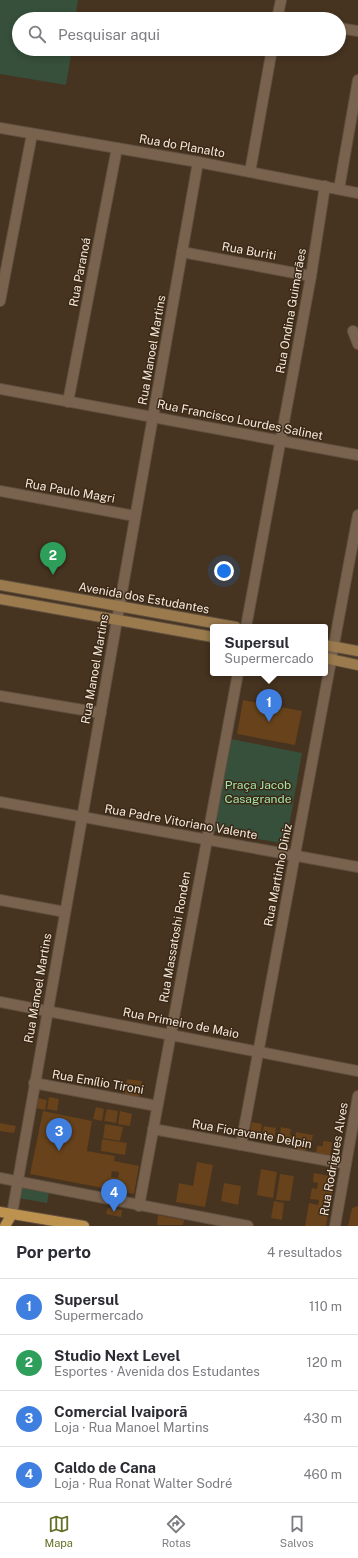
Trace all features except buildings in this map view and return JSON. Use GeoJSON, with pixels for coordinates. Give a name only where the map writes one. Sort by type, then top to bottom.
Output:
{"type":"FeatureCollection","features":[{"type":"Feature","properties":{"kind":"main road"},"geometry":{"type":"LineString","coordinates":[[0,1212],[84,1226]]}},
{"type":"Feature","properties":{"kind":"main road"},"geometry":{"type":"LineString","coordinates":[[5,1226],[12,1214]]}},
{"type":"Feature","properties":{"kind":"street"},"geometry":{"type":"LineString","coordinates":[[278,12],[281,0]]}},
{"type":"Feature","properties":{"kind":"street"},"geometry":{"type":"LineString","coordinates":[[346,29],[358,31]]}},
{"type":"Feature","properties":{"kind":"street"},"geometry":{"type":"LineString","coordinates":[[250,172],[271,56]]}},
{"type":"Feature","properties":{"kind":"street"},"geometry":{"type":"LineString","coordinates":[[338,189],[358,80]]}},
{"type":"Feature","properties":{"kind":"street","name":"Rua do Planalto"},"geometry":{"type":"LineString","coordinates":[[0,128],[198,162],[358,193]]}},
{"type":"Feature","properties":{"kind":"street"},"geometry":{"type":"LineString","coordinates":[[0,301],[32,134]]}},
{"type":"Feature","properties":{"kind":"street","name":"Rua Paranoá"},"geometry":{"type":"LineString","coordinates":[[68,402],[117,148]]}},
{"type":"Feature","properties":{"kind":"street","name":"Rua Manoel Martins"},"geometry":{"type":"LineString","coordinates":[[12,1214],[198,162]]}},
{"type":"Feature","properties":{"kind":"street","name":"Rua Ondina Guimarães"},"geometry":{"type":"LineString","coordinates":[[281,441],[311,276],[325,186]]}},
{"type":"Feature","properties":{"kind":"street","name":"Rua Buriti"},"geometry":{"type":"LineString","coordinates":[[182,252],[311,276]]}},
{"type":"Feature","properties":{"kind":"street"},"geometry":{"type":"LineString","coordinates":[[353,331],[358,344]]}},
{"type":"Feature","properties":{"kind":"street","name":"Rua Francisco Lourdes Salinet"},"geometry":{"type":"LineString","coordinates":[[0,389],[358,455]]}},
{"type":"Feature","properties":{"kind":"street"},"geometry":{"type":"LineString","coordinates":[[247,624],[281,441]]}},
{"type":"Feature","properties":{"kind":"street","name":"Rua Paulo Magri"},"geometry":{"type":"LineString","coordinates":[[0,492],[136,516]]}},
{"type":"Feature","properties":{"kind":"street","name":"Rua Martinho Diniz"},"geometry":{"type":"LineString","coordinates":[[328,658],[329,645],[358,515]]}},
{"type":"Feature","properties":{"kind":"street","name":"Avenida dos Estudantes"},"geometry":{"type":"LineString","coordinates":[[0,585],[219,624]]}},
{"type":"Feature","properties":{"kind":"street"},"geometry":{"type":"LineString","coordinates":[[24,603],[27,590]]}},
{"type":"Feature","properties":{"kind":"street"},"geometry":{"type":"LineString","coordinates":[[0,599],[210,637]]}},
{"type":"Feature","properties":{"kind":"street"},"geometry":{"type":"LineString","coordinates":[[329,645],[358,651]]}},
{"type":"Feature","properties":{"kind":"street"},"geometry":{"type":"LineString","coordinates":[[328,658],[358,665]]}},
{"type":"Feature","properties":{"kind":"street","name":"Rua Massatoshi Ronden"},"geometry":{"type":"LineString","coordinates":[[139,1206],[237,676]]}},
{"type":"Feature","properties":{"kind":"street","name":"Rua Martinho Diniz"},"geometry":{"type":"LineString","coordinates":[[240,1145],[295,855],[325,676]]}},
{"type":"Feature","properties":{"kind":"street"},"geometry":{"type":"LineString","coordinates":[[0,696],[100,713]]}},
{"type":"Feature","properties":{"kind":"street","name":"Rua Padre Vitoriano Valente"},"geometry":{"type":"LineString","coordinates":[[0,802],[358,867]]}},
{"type":"Feature","properties":{"kind":"street"},"geometry":{"type":"LineString","coordinates":[[0,900],[65,912]]}},
{"type":"Feature","properties":{"kind":"street","name":"Rua Primeiro de Maio"},"geometry":{"type":"LineString","coordinates":[[0,1002],[48,1010],[358,1071]]}},
{"type":"Feature","properties":{"kind":"street","name":"Rua Emílio Tironi"},"geometry":{"type":"LineString","coordinates":[[34,1084],[158,1106]]}},
{"type":"Feature","properties":{"kind":"street","name":"Rua Rodrigues Alves"},"geometry":{"type":"LineString","coordinates":[[335,1226],[358,1096]]}},
{"type":"Feature","properties":{"kind":"street","name":"Rua Fioravante Delpin"},"geometry":{"type":"LineString","coordinates":[[153,1129],[346,1164]]}},
{"type":"Feature","properties":{"kind":"street"},"geometry":{"type":"LineString","coordinates":[[0,1178],[248,1226]]}},
{"type":"Feature","properties":{"kind":"green space"},"geometry":{"type":"Polygon","coordinates":[[[0,0],[78,0],[76,12],[12,12],[12,56],[71,56],[66,85],[0,74],[0,0]]]}},
{"type":"Feature","properties":{"kind":"green space","name":"Praça Jacob Casagrande"},"geometry":{"type":"Polygon","coordinates":[[[231,739],[302,753],[286,844],[214,831],[231,739]]]}},
{"type":"Feature","properties":{"kind":"green space"},"geometry":{"type":"Polygon","coordinates":[[[22,1188],[49,1193],[47,1203],[18,1198],[19,1192],[22,1188]]]}},
{"type":"Feature","properties":{"kind":"place","name":"Studio Next Level"},"geometry":{"type":"Point","coordinates":[53,575]}},
{"type":"Feature","properties":{"kind":"place","name":"Supersul"},"geometry":{"type":"Point","coordinates":[269,722]}},
{"type":"Feature","properties":{"kind":"place","name":"Comercial Ivaiporã"},"geometry":{"type":"Point","coordinates":[59,1151]}},
{"type":"Feature","properties":{"kind":"place","name":"Caldo de Cana"},"geometry":{"type":"Point","coordinates":[114,1212]}}]}
